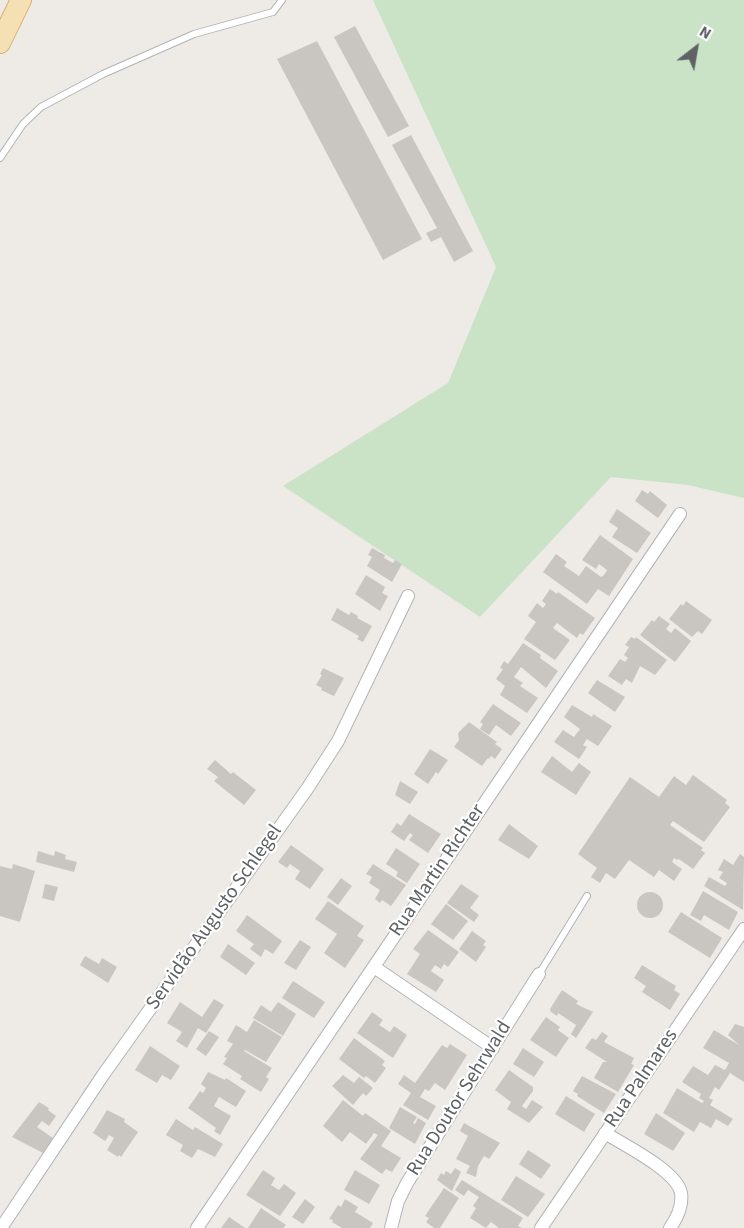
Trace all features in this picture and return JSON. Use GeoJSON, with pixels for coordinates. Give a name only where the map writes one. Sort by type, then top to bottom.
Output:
{"type":"FeatureCollection","features":[{"type":"Feature","properties":{"kind":"main road"},"geometry":{"type":"LineString","coordinates":[[0,43],[21,0]]}},
{"type":"Feature","properties":{"kind":"street","name":"Rua Martin Richter"},"geometry":{"type":"LineString","coordinates":[[197,1228],[680,514]]}},
{"type":"Feature","properties":{"kind":"street","name":"Servidão Augusto Schlegel"},"geometry":{"type":"LineString","coordinates":[[1,1228],[103,1075],[307,789],[338,741],[408,596]]}},
{"type":"Feature","properties":{"kind":"street","name":"Rua Palmares"},"geometry":{"type":"LineString","coordinates":[[541,1228],[744,929]]}},
{"type":"Feature","properties":{"kind":"street"},"geometry":{"type":"LineString","coordinates":[[374,967],[493,1048]]}},
{"type":"Feature","properties":{"kind":"street","name":"Rua Doutor Sehrwald"},"geometry":{"type":"LineString","coordinates":[[391,1228],[398,1200],[407,1183],[539,974]]}},
{"type":"Feature","properties":{"kind":"street"},"geometry":{"type":"LineString","coordinates":[[605,1133],[660,1168],[673,1179],[681,1192],[681,1206],[670,1228]]}},
{"type":"Feature","properties":{"kind":"lane"},"geometry":{"type":"LineString","coordinates":[[0,158],[23,124],[41,107],[103,74],[194,34],[273,12],[282,0]]}},
{"type":"Feature","properties":{"kind":"lane"},"geometry":{"type":"LineString","coordinates":[[539,974],[587,896]]}},
{"type":"Feature","properties":{"kind":"green space"},"geometry":{"type":"Polygon","coordinates":[[[373,0],[744,0],[744,498],[688,485],[611,477],[480,617],[283,486],[448,383],[496,267],[373,0]]]}},
{"type":"Feature","properties":{"kind":"building"},"geometry":{"type":"Polygon","coordinates":[[[355,26],[409,126],[388,137],[334,37],[355,26]]]}},
{"type":"Feature","properties":{"kind":"building"},"geometry":{"type":"Polygon","coordinates":[[[317,41],[422,239],[383,260],[277,59],[317,41]]]}},
{"type":"Feature","properties":{"kind":"building"},"geometry":{"type":"Polygon","coordinates":[[[411,135],[473,251],[454,262],[441,237],[431,242],[426,233],[437,228],[392,145],[411,135]]]}},
{"type":"Feature","properties":{"kind":"building"},"geometry":{"type":"Polygon","coordinates":[[[642,490],[648,494],[650,491],[667,505],[658,518],[635,501],[642,490]]]}},
{"type":"Feature","properties":{"kind":"building"},"geometry":{"type":"Polygon","coordinates":[[[617,509],[651,533],[637,553],[612,537],[618,528],[609,522],[617,509]]]}},
{"type":"Feature","properties":{"kind":"building"},"geometry":{"type":"Polygon","coordinates":[[[600,535],[633,559],[609,596],[598,589],[587,604],[543,572],[556,554],[567,562],[564,566],[579,576],[586,566],[601,577],[607,570],[599,564],[596,569],[582,560],[600,535]]]}},
{"type":"Feature","properties":{"kind":"building"},"geometry":{"type":"Polygon","coordinates":[[[372,548],[385,555],[384,558],[393,563],[395,560],[402,564],[392,582],[367,566],[372,557],[368,555],[372,548]]]}},
{"type":"Feature","properties":{"kind":"building"},"geometry":{"type":"Polygon","coordinates":[[[366,575],[385,587],[382,593],[388,596],[380,611],[355,594],[366,575]]]}},
{"type":"Feature","properties":{"kind":"building"},"geometry":{"type":"Polygon","coordinates":[[[550,589],[557,594],[558,592],[595,618],[583,635],[580,633],[577,638],[557,623],[553,628],[570,640],[555,660],[524,639],[536,622],[528,616],[537,603],[543,608],[546,604],[542,601],[550,589]]]}},
{"type":"Feature","properties":{"kind":"building"},"geometry":{"type":"Polygon","coordinates":[[[686,601],[712,620],[702,634],[698,631],[692,637],[669,619],[686,601]]]}},
{"type":"Feature","properties":{"kind":"building"},"geometry":{"type":"Polygon","coordinates":[[[337,608],[349,615],[351,612],[372,626],[363,642],[357,639],[359,636],[331,620],[337,608]]]}},
{"type":"Feature","properties":{"kind":"building"},"geometry":{"type":"Polygon","coordinates":[[[659,616],[670,624],[666,629],[671,633],[675,628],[691,641],[675,662],[640,635],[652,620],[654,622],[659,616]]]}},
{"type":"Feature","properties":{"kind":"building"},"geometry":{"type":"Polygon","coordinates":[[[631,637],[635,639],[636,637],[667,660],[655,675],[640,666],[632,683],[626,679],[622,685],[608,676],[620,659],[625,662],[628,658],[624,655],[629,647],[625,645],[631,637]]]}},
{"type":"Feature","properties":{"kind":"building"},"geometry":{"type":"Polygon","coordinates":[[[523,643],[541,655],[540,658],[558,671],[546,688],[521,667],[514,677],[523,683],[520,686],[538,698],[527,713],[500,695],[505,686],[496,679],[503,669],[500,668],[504,661],[508,664],[523,643]]]}},
{"type":"Feature","properties":{"kind":"building"},"geometry":{"type":"Polygon","coordinates":[[[323,668],[344,678],[334,696],[316,685],[323,668]]]}},
{"type":"Feature","properties":{"kind":"building"},"geometry":{"type":"Polygon","coordinates":[[[597,680],[625,697],[615,712],[588,693],[597,680]]]}},
{"type":"Feature","properties":{"kind":"building"},"geometry":{"type":"Polygon","coordinates":[[[493,704],[521,723],[511,736],[496,725],[489,735],[480,729],[483,724],[480,722],[493,704]]]}},
{"type":"Feature","properties":{"kind":"building"},"geometry":{"type":"Polygon","coordinates":[[[572,705],[612,726],[598,746],[587,739],[583,745],[587,747],[579,759],[554,742],[563,730],[574,737],[580,729],[564,717],[572,705]]]}},
{"type":"Feature","properties":{"kind":"building"},"geometry":{"type":"Polygon","coordinates":[[[469,722],[497,742],[495,744],[502,749],[495,759],[491,756],[482,766],[454,747],[459,740],[458,733],[469,722]]]}},
{"type":"Feature","properties":{"kind":"building"},"geometry":{"type":"Polygon","coordinates":[[[430,749],[448,760],[428,784],[414,774],[430,749]]]}},
{"type":"Feature","properties":{"kind":"building"},"geometry":{"type":"Polygon","coordinates":[[[552,756],[572,772],[579,763],[591,772],[576,795],[541,772],[552,756]]]}},
{"type":"Feature","properties":{"kind":"building"},"geometry":{"type":"Polygon","coordinates":[[[215,760],[231,774],[233,772],[256,790],[244,805],[214,781],[218,777],[207,769],[215,760]]]}},
{"type":"Feature","properties":{"kind":"building"},"geometry":{"type":"Polygon","coordinates":[[[693,775],[727,800],[725,803],[730,807],[704,842],[673,821],[670,825],[703,848],[701,850],[705,853],[693,869],[674,858],[672,862],[682,869],[674,881],[659,870],[654,877],[629,860],[615,879],[606,873],[600,883],[591,877],[597,868],[578,854],[630,777],[659,797],[674,776],[686,785],[693,775]]]}},
{"type":"Feature","properties":{"kind":"building"},"geometry":{"type":"Polygon","coordinates":[[[400,781],[418,792],[410,804],[395,795],[400,781]]]}},
{"type":"Feature","properties":{"kind":"building"},"geometry":{"type":"Polygon","coordinates":[[[409,814],[441,834],[428,853],[409,840],[413,835],[410,833],[404,841],[391,832],[397,823],[401,826],[409,814]]]}},
{"type":"Feature","properties":{"kind":"building"},"geometry":{"type":"Polygon","coordinates":[[[509,824],[538,846],[529,859],[498,840],[509,824]]]}},
{"type":"Feature","properties":{"kind":"building"},"geometry":{"type":"Polygon","coordinates":[[[291,845],[324,869],[310,889],[295,879],[300,871],[290,864],[287,868],[278,862],[291,845]]]}},
{"type":"Feature","properties":{"kind":"building"},"geometry":{"type":"Polygon","coordinates":[[[396,848],[420,864],[407,883],[396,876],[398,872],[386,864],[396,848]]]}},
{"type":"Feature","properties":{"kind":"building"},"geometry":{"type":"Polygon","coordinates":[[[38,851],[54,856],[55,851],[66,855],[65,859],[77,862],[74,872],[36,862],[38,851]]]}},
{"type":"Feature","properties":{"kind":"building"},"geometry":{"type":"Polygon","coordinates":[[[740,854],[744,857],[743,910],[704,886],[709,877],[725,886],[727,883],[719,878],[723,872],[718,870],[724,859],[733,865],[740,854]]]}},
{"type":"Feature","properties":{"kind":"building"},"geometry":{"type":"Polygon","coordinates":[[[13,864],[35,871],[20,922],[0,916],[0,866],[12,869],[13,864]]]}},
{"type":"Feature","properties":{"kind":"building"},"geometry":{"type":"Polygon","coordinates":[[[373,864],[406,885],[391,906],[382,900],[380,903],[375,899],[380,890],[369,883],[372,877],[366,874],[373,864]]]}},
{"type":"Feature","properties":{"kind":"building"},"geometry":{"type":"Polygon","coordinates":[[[341,878],[352,886],[338,905],[327,897],[341,878]]]}},
{"type":"Feature","properties":{"kind":"building"},"geometry":{"type":"Polygon","coordinates":[[[45,884],[58,887],[54,901],[42,898],[45,884]]]}},
{"type":"Feature","properties":{"kind":"building"},"geometry":{"type":"Polygon","coordinates":[[[461,884],[479,896],[470,908],[479,915],[474,922],[447,903],[461,884]]]}},
{"type":"Feature","properties":{"kind":"building"},"geometry":{"type":"Polygon","coordinates":[[[703,891],[738,912],[729,930],[704,915],[701,921],[690,915],[703,891]]]}},
{"type":"Feature","properties":{"kind":"building"},"geometry":{"type":"Polygon","coordinates":[[[650,892],[659,896],[663,905],[659,914],[650,918],[641,914],[637,905],[641,896],[650,892]]]}},
{"type":"Feature","properties":{"kind":"building"},"geometry":{"type":"Polygon","coordinates":[[[328,901],[364,926],[357,936],[364,940],[345,968],[324,953],[337,934],[315,919],[328,901]]]}},
{"type":"Feature","properties":{"kind":"building"},"geometry":{"type":"Polygon","coordinates":[[[446,904],[468,921],[453,940],[431,924],[446,904]]]}},
{"type":"Feature","properties":{"kind":"building"},"geometry":{"type":"Polygon","coordinates":[[[681,912],[722,938],[710,958],[668,932],[681,912]]]}},
{"type":"Feature","properties":{"kind":"building"},"geometry":{"type":"Polygon","coordinates":[[[247,915],[282,941],[273,954],[265,949],[261,957],[250,949],[254,944],[236,931],[247,915]]]}},
{"type":"Feature","properties":{"kind":"building"},"geometry":{"type":"Polygon","coordinates":[[[428,930],[459,952],[448,967],[444,964],[441,969],[435,965],[431,971],[444,980],[436,992],[407,974],[420,954],[413,949],[428,930]]]}},
{"type":"Feature","properties":{"kind":"building"},"geometry":{"type":"Polygon","coordinates":[[[472,931],[486,941],[483,945],[486,947],[476,962],[459,949],[472,931]]]}},
{"type":"Feature","properties":{"kind":"building"},"geometry":{"type":"Polygon","coordinates":[[[300,940],[311,947],[296,970],[284,963],[300,940]]]}},
{"type":"Feature","properties":{"kind":"building"},"geometry":{"type":"Polygon","coordinates":[[[228,944],[255,963],[246,975],[220,957],[228,944]]]}},
{"type":"Feature","properties":{"kind":"building"},"geometry":{"type":"Polygon","coordinates":[[[85,956],[99,964],[102,958],[117,967],[108,983],[80,965],[85,956]]]}},
{"type":"Feature","properties":{"kind":"building"},"geometry":{"type":"Polygon","coordinates":[[[642,965],[676,986],[674,990],[680,994],[670,1010],[642,992],[646,986],[634,978],[642,965]]]}},
{"type":"Feature","properties":{"kind":"building"},"geometry":{"type":"Polygon","coordinates":[[[293,981],[325,1002],[314,1018],[282,998],[293,981]]]}},
{"type":"Feature","properties":{"kind":"building"},"geometry":{"type":"Polygon","coordinates":[[[562,990],[578,1001],[576,1004],[593,1012],[576,1038],[571,1034],[576,1025],[558,1013],[557,1016],[550,1009],[562,990]]]}},
{"type":"Feature","properties":{"kind":"building"},"geometry":{"type":"Polygon","coordinates":[[[214,999],[224,1005],[206,1033],[198,1028],[187,1048],[176,1041],[182,1032],[167,1023],[180,1002],[202,1017],[214,999]]]}},
{"type":"Feature","properties":{"kind":"building"},"geometry":{"type":"Polygon","coordinates":[[[278,1002],[296,1014],[283,1036],[253,1018],[261,1005],[271,1012],[278,1002]]]}},
{"type":"Feature","properties":{"kind":"building"},"geometry":{"type":"Polygon","coordinates":[[[372,1012],[383,1020],[379,1025],[390,1032],[394,1026],[407,1035],[393,1058],[357,1033],[372,1012]]]}},
{"type":"Feature","properties":{"kind":"building"},"geometry":{"type":"Polygon","coordinates":[[[546,1017],[560,1027],[558,1030],[569,1038],[556,1057],[530,1040],[546,1017]]]}},
{"type":"Feature","properties":{"kind":"building"},"geometry":{"type":"Polygon","coordinates":[[[254,1020],[282,1037],[266,1062],[244,1051],[272,1068],[266,1077],[269,1079],[261,1092],[240,1079],[242,1076],[223,1064],[227,1058],[224,1057],[233,1044],[227,1041],[236,1025],[247,1032],[254,1020]]]}},
{"type":"Feature","properties":{"kind":"building"},"geometry":{"type":"Polygon","coordinates":[[[735,1024],[744,1027],[744,1082],[730,1073],[719,1090],[715,1087],[709,1098],[713,1100],[710,1105],[733,1119],[728,1126],[716,1119],[711,1128],[700,1122],[694,1132],[663,1113],[677,1088],[702,1103],[704,1101],[699,1098],[701,1094],[682,1082],[693,1066],[708,1075],[715,1065],[725,1070],[729,1063],[703,1048],[714,1030],[739,1045],[728,1035],[735,1024]]]}},
{"type":"Feature","properties":{"kind":"building"},"geometry":{"type":"Polygon","coordinates":[[[209,1031],[219,1037],[206,1056],[196,1049],[209,1031]]]}},
{"type":"Feature","properties":{"kind":"building"},"geometry":{"type":"Polygon","coordinates":[[[602,1032],[608,1036],[604,1042],[634,1058],[631,1064],[634,1065],[618,1092],[594,1078],[603,1062],[607,1062],[585,1048],[592,1038],[596,1040],[602,1032]]]}},
{"type":"Feature","properties":{"kind":"building"},"geometry":{"type":"Polygon","coordinates":[[[354,1038],[385,1061],[382,1065],[386,1068],[375,1083],[366,1076],[364,1078],[339,1059],[354,1038]]]}},
{"type":"Feature","properties":{"kind":"building"},"geometry":{"type":"Polygon","coordinates":[[[450,1044],[467,1055],[445,1090],[435,1083],[429,1091],[425,1089],[420,1097],[436,1106],[428,1120],[403,1105],[411,1093],[398,1084],[404,1075],[415,1083],[442,1045],[447,1048],[450,1044]]]}},
{"type":"Feature","properties":{"kind":"building"},"geometry":{"type":"Polygon","coordinates":[[[150,1046],[180,1066],[171,1080],[162,1075],[157,1083],[135,1070],[150,1046]]]}},
{"type":"Feature","properties":{"kind":"building"},"geometry":{"type":"Polygon","coordinates":[[[523,1048],[544,1062],[534,1077],[513,1064],[523,1048]]]}},
{"type":"Feature","properties":{"kind":"building"},"geometry":{"type":"Polygon","coordinates":[[[509,1070],[533,1087],[533,1091],[522,1106],[526,1109],[532,1100],[543,1107],[529,1123],[507,1109],[511,1102],[495,1090],[509,1070]]]}},
{"type":"Feature","properties":{"kind":"building"},"geometry":{"type":"Polygon","coordinates":[[[208,1072],[225,1080],[226,1078],[246,1091],[236,1107],[219,1097],[214,1106],[231,1116],[220,1135],[214,1131],[216,1128],[188,1108],[200,1091],[203,1093],[206,1088],[201,1084],[208,1072]]]}},
{"type":"Feature","properties":{"kind":"building"},"geometry":{"type":"Polygon","coordinates":[[[343,1075],[354,1083],[359,1077],[373,1088],[366,1096],[363,1093],[353,1105],[332,1086],[343,1075]]]}},
{"type":"Feature","properties":{"kind":"building"},"geometry":{"type":"Polygon","coordinates":[[[582,1076],[616,1094],[604,1113],[573,1091],[582,1076]]]}},
{"type":"Feature","properties":{"kind":"building"},"geometry":{"type":"Polygon","coordinates":[[[566,1096],[595,1114],[584,1132],[555,1114],[566,1096]]]}},
{"type":"Feature","properties":{"kind":"building"},"geometry":{"type":"Polygon","coordinates":[[[343,1100],[363,1116],[365,1113],[391,1131],[381,1146],[401,1158],[392,1172],[386,1169],[382,1174],[360,1159],[378,1135],[374,1133],[366,1144],[350,1132],[342,1142],[323,1126],[343,1100]]]}},
{"type":"Feature","properties":{"kind":"building"},"geometry":{"type":"Polygon","coordinates":[[[39,1102],[56,1116],[49,1126],[42,1121],[37,1127],[53,1138],[43,1153],[12,1137],[39,1102]]]}},
{"type":"Feature","properties":{"kind":"building"},"geometry":{"type":"Polygon","coordinates":[[[400,1107],[417,1117],[413,1123],[415,1124],[418,1118],[426,1123],[415,1144],[389,1128],[400,1107]]]}},
{"type":"Feature","properties":{"kind":"building"},"geometry":{"type":"Polygon","coordinates":[[[107,1110],[125,1119],[124,1122],[138,1132],[121,1157],[107,1150],[114,1138],[109,1135],[105,1141],[93,1133],[107,1110]]]}},
{"type":"Feature","properties":{"kind":"building"},"geometry":{"type":"Polygon","coordinates":[[[656,1113],[685,1133],[673,1151],[644,1134],[656,1113]]]}},
{"type":"Feature","properties":{"kind":"building"},"geometry":{"type":"Polygon","coordinates":[[[176,1119],[193,1130],[195,1127],[223,1144],[215,1157],[198,1149],[192,1158],[180,1151],[183,1145],[166,1135],[176,1119]]]}},
{"type":"Feature","properties":{"kind":"building"},"geometry":{"type":"Polygon","coordinates":[[[464,1123],[500,1143],[489,1159],[484,1156],[478,1166],[476,1177],[466,1173],[470,1166],[456,1159],[468,1136],[460,1131],[464,1123]]]}},
{"type":"Feature","properties":{"kind":"building"},"geometry":{"type":"Polygon","coordinates":[[[528,1150],[551,1165],[541,1179],[519,1164],[528,1150]]]}},
{"type":"Feature","properties":{"kind":"building"},"geometry":{"type":"Polygon","coordinates":[[[455,1168],[461,1172],[452,1191],[437,1180],[441,1173],[444,1175],[446,1171],[451,1174],[455,1168]]]}},
{"type":"Feature","properties":{"kind":"building"},"geometry":{"type":"Polygon","coordinates":[[[263,1170],[275,1178],[271,1185],[279,1190],[284,1184],[296,1193],[280,1216],[246,1195],[263,1170]]]}},
{"type":"Feature","properties":{"kind":"building"},"geometry":{"type":"Polygon","coordinates":[[[355,1170],[380,1185],[369,1204],[344,1190],[355,1170]]]}},
{"type":"Feature","properties":{"kind":"building"},"geometry":{"type":"Polygon","coordinates":[[[516,1176],[545,1194],[528,1217],[501,1200],[516,1176]]]}},
{"type":"Feature","properties":{"kind":"building"},"geometry":{"type":"Polygon","coordinates":[[[462,1180],[523,1218],[518,1226],[522,1228],[499,1228],[491,1222],[486,1228],[470,1218],[476,1208],[473,1206],[479,1197],[468,1190],[464,1196],[455,1190],[462,1180]]]}},
{"type":"Feature","properties":{"kind":"building"},"geometry":{"type":"Polygon","coordinates":[[[444,1188],[459,1198],[440,1228],[434,1228],[426,1222],[429,1218],[425,1216],[444,1188]]]}},
{"type":"Feature","properties":{"kind":"building"},"geometry":{"type":"Polygon","coordinates":[[[305,1199],[315,1207],[303,1224],[292,1217],[305,1199]]]}},
{"type":"Feature","properties":{"kind":"building"},"geometry":{"type":"Polygon","coordinates":[[[345,1199],[358,1207],[355,1212],[373,1223],[370,1228],[342,1228],[329,1219],[338,1205],[341,1207],[345,1199]]]}},
{"type":"Feature","properties":{"kind":"building"},"geometry":{"type":"Polygon","coordinates":[[[261,1208],[286,1225],[283,1228],[248,1228],[261,1208]]]}},
{"type":"Feature","properties":{"kind":"building"},"geometry":{"type":"Polygon","coordinates":[[[229,1217],[245,1228],[221,1228],[229,1217]]]}}]}
